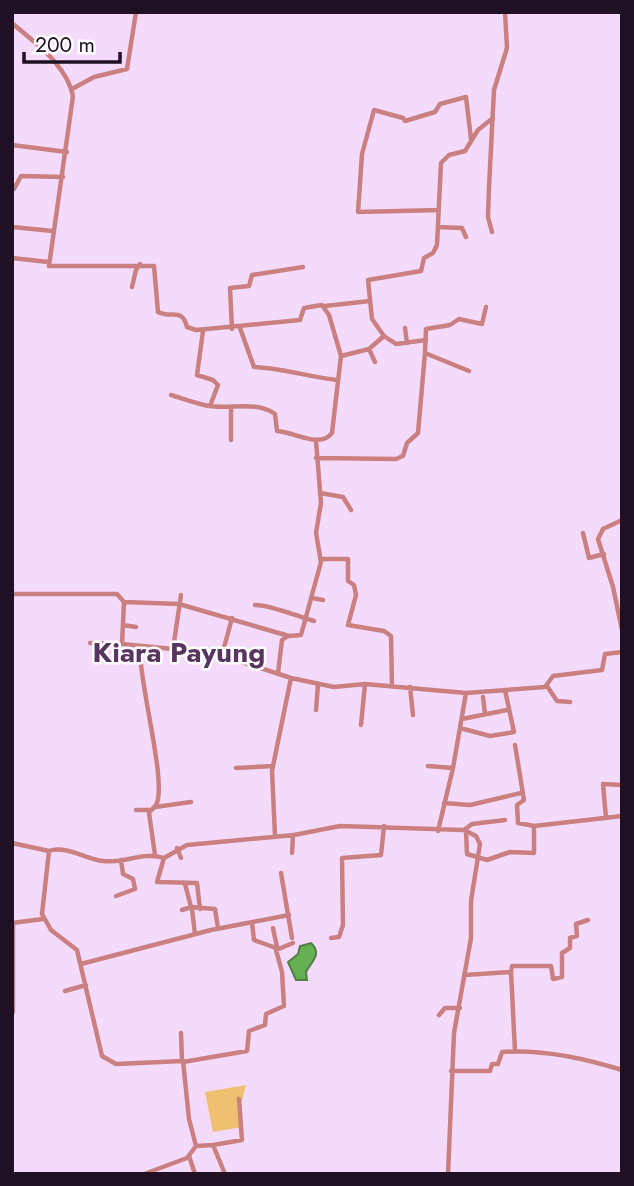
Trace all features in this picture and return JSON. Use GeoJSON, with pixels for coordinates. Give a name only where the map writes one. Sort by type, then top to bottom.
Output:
{"type":"FeatureCollection","features":[{"type":"Feature","properties":{"kind":"street"},"geometry":{"type":"LineString","coordinates":[[72,89],[94,77],[127,69],[136,12]]}},
{"type":"Feature","properties":{"kind":"street"},"geometry":{"type":"LineString","coordinates":[[492,233],[488,217],[495,83],[507,48],[505,12]]}},
{"type":"Feature","properties":{"kind":"street"},"geometry":{"type":"LineString","coordinates":[[12,23],[46,53],[72,89],[74,106],[47,262]]}},
{"type":"Feature","properties":{"kind":"street"},"geometry":{"type":"LineString","coordinates":[[439,210],[358,212],[362,154],[374,110],[405,121],[435,112],[441,104],[465,97],[471,139]]}},
{"type":"Feature","properties":{"kind":"street"},"geometry":{"type":"LineString","coordinates":[[426,340],[396,344],[384,336],[372,319],[368,279],[421,271],[424,258],[436,249],[440,163],[449,155],[465,151],[471,139],[493,118]]}},
{"type":"Feature","properties":{"kind":"street"},"geometry":{"type":"LineString","coordinates":[[12,145],[67,152]]}},
{"type":"Feature","properties":{"kind":"street"},"geometry":{"type":"LineString","coordinates":[[14,189],[21,176],[63,177]]}},
{"type":"Feature","properties":{"kind":"street"},"geometry":{"type":"LineString","coordinates":[[12,227],[53,231]]}},
{"type":"Feature","properties":{"kind":"street"},"geometry":{"type":"LineString","coordinates":[[438,228],[462,228],[466,237]]}},
{"type":"Feature","properties":{"kind":"street"},"geometry":{"type":"LineString","coordinates":[[12,258],[47,262],[50,266],[97,268],[141,264],[154,267],[158,312],[162,315],[178,313],[185,319],[187,327],[204,331],[300,320],[304,308],[370,301]]}},
{"type":"Feature","properties":{"kind":"street"},"geometry":{"type":"LineString","coordinates":[[132,287],[136,270],[141,264]]}},
{"type":"Feature","properties":{"kind":"street"},"geometry":{"type":"LineString","coordinates":[[232,329],[230,288],[249,286],[252,275],[303,267]]}},
{"type":"Feature","properties":{"kind":"street"},"geometry":{"type":"LineString","coordinates":[[172,395],[210,406],[250,406],[271,411],[275,414],[277,431],[316,442],[328,438],[332,433],[341,356],[325,306]]}},
{"type":"Feature","properties":{"kind":"street"},"geometry":{"type":"LineString","coordinates":[[316,454],[396,459],[403,456],[407,443],[418,433],[428,327],[450,325],[459,318],[482,324],[486,307]]}},
{"type":"Feature","properties":{"kind":"street"},"geometry":{"type":"LineString","coordinates":[[240,328],[254,367],[278,368],[293,374],[337,380]]}},
{"type":"Feature","properties":{"kind":"street"},"geometry":{"type":"LineString","coordinates":[[405,328],[407,343]]}},
{"type":"Feature","properties":{"kind":"street"},"geometry":{"type":"LineString","coordinates":[[204,331],[197,375],[213,380],[218,385],[210,406]]}},
{"type":"Feature","properties":{"kind":"street"},"geometry":{"type":"LineString","coordinates":[[341,356],[369,349],[384,336]]}},
{"type":"Feature","properties":{"kind":"street"},"geometry":{"type":"LineString","coordinates":[[369,349],[374,362]]}},
{"type":"Feature","properties":{"kind":"street"},"geometry":{"type":"LineString","coordinates":[[425,353],[469,371]]}},
{"type":"Feature","properties":{"kind":"street"},"geometry":{"type":"LineString","coordinates":[[336,402],[345,401]]}},
{"type":"Feature","properties":{"kind":"street"},"geometry":{"type":"LineString","coordinates":[[231,408],[231,440]]}},
{"type":"Feature","properties":{"kind":"street"},"geometry":{"type":"LineString","coordinates":[[278,673],[282,640],[303,634],[320,559],[316,533],[320,493],[316,442]]}},
{"type":"Feature","properties":{"kind":"street"},"geometry":{"type":"LineString","coordinates":[[320,493],[343,497],[351,510]]}},
{"type":"Feature","properties":{"kind":"street"},"geometry":{"type":"LineString","coordinates":[[622,520],[600,532],[599,542],[622,630]]}},
{"type":"Feature","properties":{"kind":"street"},"geometry":{"type":"LineString","coordinates":[[583,533],[589,558],[604,554]]}},
{"type":"Feature","properties":{"kind":"street"},"geometry":{"type":"LineString","coordinates":[[320,559],[348,559],[348,581],[354,585],[356,595],[348,625],[384,631],[391,636],[392,686]]}},
{"type":"Feature","properties":{"kind":"street"},"geometry":{"type":"LineString","coordinates":[[12,594],[117,594],[124,602],[122,644]]}},
{"type":"Feature","properties":{"kind":"street"},"geometry":{"type":"LineString","coordinates":[[173,649],[181,595]]}},
{"type":"Feature","properties":{"kind":"street"},"geometry":{"type":"LineString","coordinates":[[312,598],[323,600]]}},
{"type":"Feature","properties":{"kind":"street"},"geometry":{"type":"LineString","coordinates":[[124,602],[179,604],[191,610],[232,618],[289,636]]}},
{"type":"Feature","properties":{"kind":"street"},"geometry":{"type":"LineString","coordinates":[[255,605],[268,605],[281,613],[314,621]]}},
{"type":"Feature","properties":{"kind":"street"},"geometry":{"type":"LineString","coordinates":[[222,655],[232,618]]}},
{"type":"Feature","properties":{"kind":"street"},"geometry":{"type":"LineString","coordinates":[[123,625],[136,627]]}},
{"type":"Feature","properties":{"kind":"street"},"geometry":{"type":"LineString","coordinates":[[90,643],[222,655],[290,678],[334,687],[365,684],[483,694],[547,686]]}},
{"type":"Feature","properties":{"kind":"street"},"geometry":{"type":"LineString","coordinates":[[140,648],[144,700],[156,753],[155,807]]}},
{"type":"Feature","properties":{"kind":"street"},"geometry":{"type":"LineString","coordinates":[[547,686],[553,676],[602,670],[605,654],[622,652]]}},
{"type":"Feature","properties":{"kind":"street"},"geometry":{"type":"LineString","coordinates":[[275,836],[272,766],[290,678]]}},
{"type":"Feature","properties":{"kind":"street"},"geometry":{"type":"LineString","coordinates":[[316,710],[318,684]]}},
{"type":"Feature","properties":{"kind":"street"},"geometry":{"type":"LineString","coordinates":[[361,725],[365,684]]}},
{"type":"Feature","properties":{"kind":"street"},"geometry":{"type":"LineString","coordinates":[[547,686],[557,701],[570,702]]}},
{"type":"Feature","properties":{"kind":"street"},"geometry":{"type":"LineString","coordinates":[[410,687],[413,715]]}},
{"type":"Feature","properties":{"kind":"street"},"geometry":{"type":"LineString","coordinates":[[460,728],[482,735],[514,732],[514,724],[507,710],[505,690]]}},
{"type":"Feature","properties":{"kind":"street"},"geometry":{"type":"LineString","coordinates":[[438,831],[453,768],[466,693]]}},
{"type":"Feature","properties":{"kind":"street"},"geometry":{"type":"LineString","coordinates":[[483,694],[485,714]]}},
{"type":"Feature","properties":{"kind":"street"},"geometry":{"type":"LineString","coordinates":[[462,719],[507,710]]}},
{"type":"Feature","properties":{"kind":"street"},"geometry":{"type":"LineString","coordinates":[[514,745],[523,802],[517,805],[517,822],[534,826],[622,816]]}},
{"type":"Feature","properties":{"kind":"street"},"geometry":{"type":"LineString","coordinates":[[236,768],[272,766]]}},
{"type":"Feature","properties":{"kind":"street"},"geometry":{"type":"LineString","coordinates":[[428,766],[453,768]]}},
{"type":"Feature","properties":{"kind":"street"},"geometry":{"type":"LineString","coordinates":[[606,818],[603,784],[622,785]]}},
{"type":"Feature","properties":{"kind":"street"},"geometry":{"type":"LineString","coordinates":[[444,803],[470,805],[521,793]]}},
{"type":"Feature","properties":{"kind":"street"},"geometry":{"type":"LineString","coordinates":[[136,810],[191,802]]}},
{"type":"Feature","properties":{"kind":"street"},"geometry":{"type":"LineString","coordinates":[[150,810],[155,855]]}},
{"type":"Feature","properties":{"kind":"street"},"geometry":{"type":"LineString","coordinates":[[505,820],[472,824],[465,831],[467,854],[487,860],[510,852],[534,853],[534,826]]}},
{"type":"Feature","properties":{"kind":"street"},"geometry":{"type":"LineString","coordinates":[[200,909],[197,883],[157,882],[164,858],[177,848],[226,839],[293,835],[340,826],[465,831],[480,841],[451,1071],[448,1174]]}},
{"type":"Feature","properties":{"kind":"street"},"geometry":{"type":"LineString","coordinates":[[331,938],[339,937],[343,925],[342,858],[381,855],[384,827]]}},
{"type":"Feature","properties":{"kind":"street"},"geometry":{"type":"LineString","coordinates":[[292,853],[293,835]]}},
{"type":"Feature","properties":{"kind":"street"},"geometry":{"type":"LineString","coordinates":[[12,844],[49,852],[59,850],[105,862],[155,855],[164,858]]}},
{"type":"Feature","properties":{"kind":"street"},"geometry":{"type":"LineString","coordinates":[[177,848],[181,858]]}},
{"type":"Feature","properties":{"kind":"street"},"geometry":{"type":"LineString","coordinates":[[49,852],[41,905],[43,919],[56,934],[76,948],[95,1033],[102,1056],[107,1061],[119,1064],[183,1062],[247,1051],[249,1031],[265,1025],[266,1014],[284,1006],[273,928]]}},
{"type":"Feature","properties":{"kind":"street"},"geometry":{"type":"LineString","coordinates":[[116,896],[135,889],[133,879],[123,874],[121,860]]}},
{"type":"Feature","properties":{"kind":"street"},"geometry":{"type":"LineString","coordinates":[[252,923],[254,940],[276,948],[293,941],[281,873]]}},
{"type":"Feature","properties":{"kind":"street"},"geometry":{"type":"LineString","coordinates":[[185,884],[195,934]]}},
{"type":"Feature","properties":{"kind":"street"},"geometry":{"type":"LineString","coordinates":[[183,910],[215,909],[218,928]]}},
{"type":"Feature","properties":{"kind":"street"},"geometry":{"type":"LineString","coordinates":[[80,964],[218,928],[289,915]]}},
{"type":"Feature","properties":{"kind":"street"},"geometry":{"type":"LineString","coordinates":[[13,1012],[13,923],[43,919]]}},
{"type":"Feature","properties":{"kind":"street"},"geometry":{"type":"LineString","coordinates":[[515,1051],[512,966],[551,966],[553,979],[562,977],[562,951],[570,948],[570,938],[577,936],[576,924],[588,920]]}},
{"type":"Feature","properties":{"kind":"street"},"geometry":{"type":"LineString","coordinates":[[465,975],[511,972]]}},
{"type":"Feature","properties":{"kind":"street"},"geometry":{"type":"LineString","coordinates":[[65,991],[86,985]]}},
{"type":"Feature","properties":{"kind":"street"},"geometry":{"type":"LineString","coordinates":[[446,1001],[447,1008]]}},
{"type":"Feature","properties":{"kind":"street"},"geometry":{"type":"LineString","coordinates":[[439,1015],[447,1008],[460,1008]]}},
{"type":"Feature","properties":{"kind":"street"},"geometry":{"type":"LineString","coordinates":[[144,1174],[189,1156],[196,1146],[189,1119],[181,1033]]}},
{"type":"Feature","properties":{"kind":"street"},"geometry":{"type":"LineString","coordinates":[[451,1071],[491,1070],[492,1065],[498,1064],[502,1052],[515,1051],[583,1058],[622,1070]]}},
{"type":"Feature","properties":{"kind":"street"},"geometry":{"type":"LineString","coordinates":[[196,1146],[242,1140],[239,1099]]}},
{"type":"Feature","properties":{"kind":"street"},"geometry":{"type":"LineString","coordinates":[[213,1145],[225,1174]]}},
{"type":"Feature","properties":{"kind":"street"},"geometry":{"type":"LineString","coordinates":[[189,1156],[195,1174]]}},
{"type":"Feature","properties":{"kind":"shaded area"},"geometry":{"type":"Polygon","coordinates":[[[311,943],[316,954],[306,972],[307,980],[296,980],[288,962],[298,954],[300,946],[311,943]]]}},
{"type":"Feature","properties":{"kind":"shaded area"},"geometry":{"type":"Polygon","coordinates":[[[246,1085],[240,1108],[242,1127],[213,1132],[205,1092],[246,1085]]]}},
{"type":"Feature","properties":{"kind":"district","name":"Kiara Payung"},"geometry":{"type":"Point","coordinates":[179,652]}}]}
